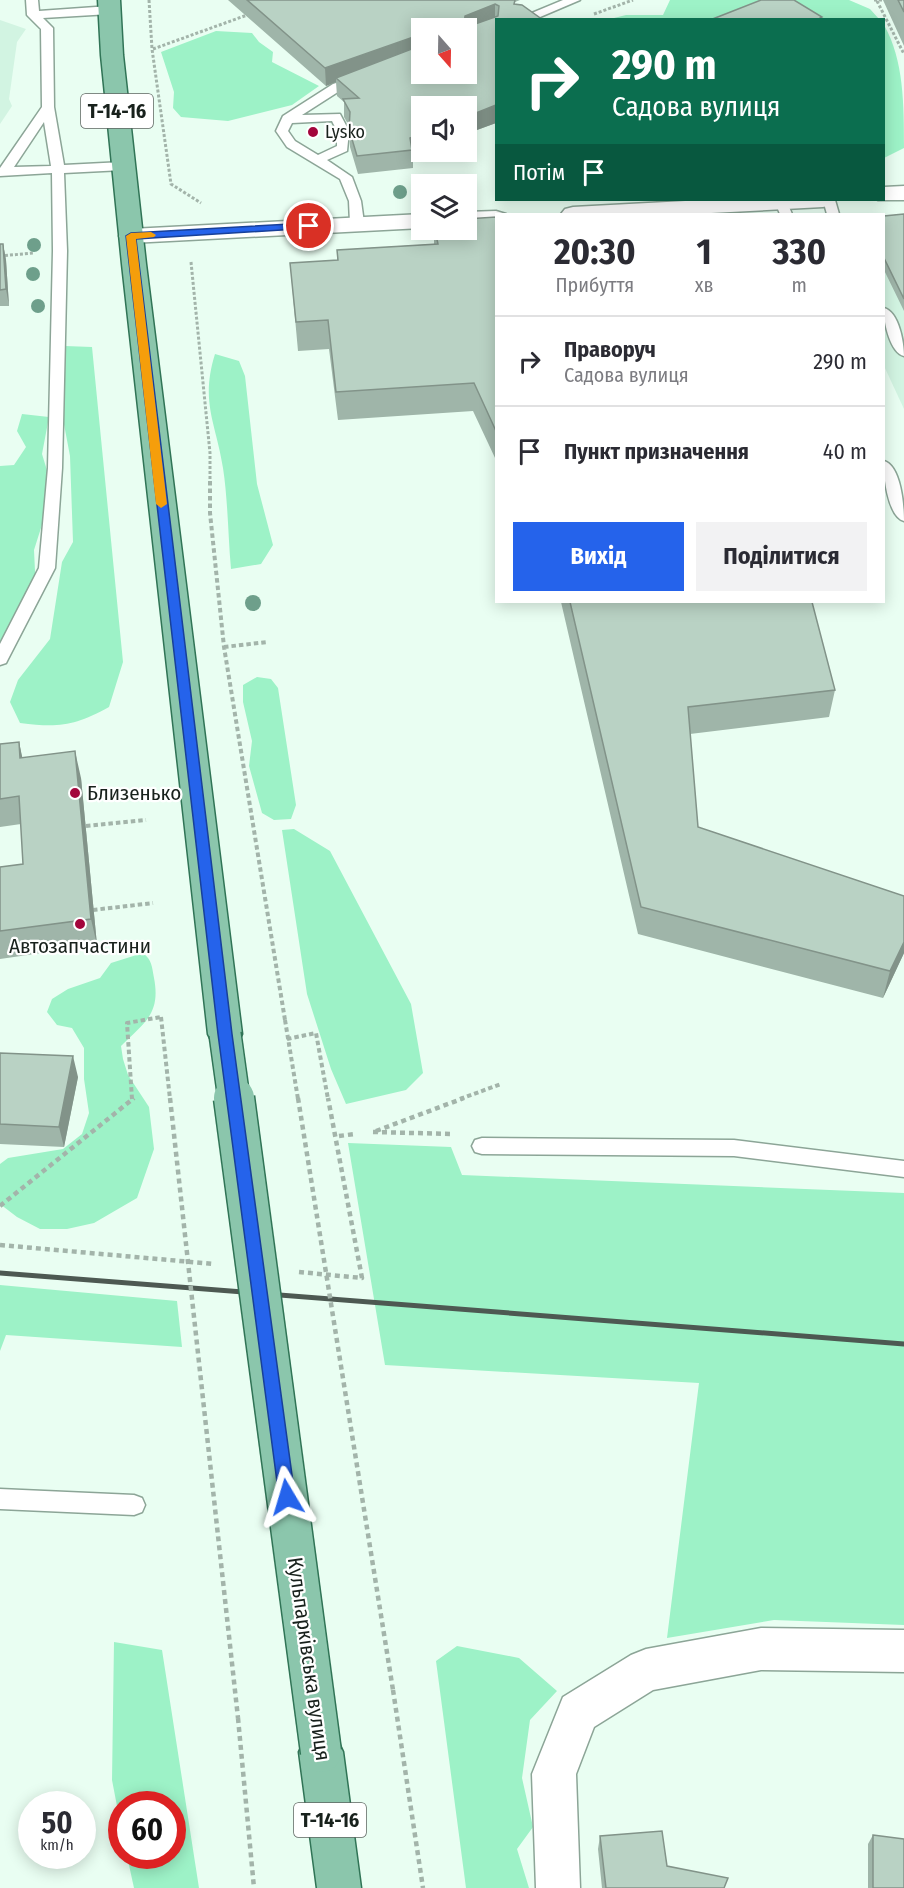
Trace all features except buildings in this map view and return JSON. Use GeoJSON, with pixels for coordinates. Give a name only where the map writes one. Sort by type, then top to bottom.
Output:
{"type":"FeatureCollection","features":[{"type":"Feature","properties":{"kind":"main road","name":"Кульпарківська вулиця"},"geometry":{"type":"LineString","coordinates":[[109,5],[123,166],[225,1034],[339,1888]]}},
{"type":"Feature","properties":{"kind":"street"},"geometry":{"type":"LineString","coordinates":[[608,213],[783,208],[818,201]]}},
{"type":"Feature","properties":{"kind":"street"},"geometry":{"type":"LineString","coordinates":[[477,219],[495,218]]}},
{"type":"Feature","properties":{"kind":"street"},"geometry":{"type":"LineString","coordinates":[[131,236],[411,221]]}},
{"type":"Feature","properties":{"kind":"street"},"geometry":{"type":"LineString","coordinates":[[558,1888],[554,1774],[578,1712],[646,1670],[761,1649],[904,1651]]}},
{"type":"Feature","properties":{"kind":"lane"},"geometry":{"type":"LineString","coordinates":[[0,659],[47,568],[56,445],[60,251],[58,169],[48,107],[47,28],[33,15],[32,0]]}},
{"type":"Feature","properties":{"kind":"lane"},"geometry":{"type":"LineString","coordinates":[[526,18],[574,0]]}},
{"type":"Feature","properties":{"kind":"lane"},"geometry":{"type":"LineString","coordinates":[[33,15],[109,5]]}},
{"type":"Feature","properties":{"kind":"lane"},"geometry":{"type":"LineString","coordinates":[[357,223],[355,201],[346,177],[291,144],[282,130],[287,119],[337,87],[369,76]]}},
{"type":"Feature","properties":{"kind":"lane"},"geometry":{"type":"LineString","coordinates":[[2,172],[48,107]]}},
{"type":"Feature","properties":{"kind":"lane"},"geometry":{"type":"LineString","coordinates":[[287,119],[336,117],[344,131],[343,148],[318,159]]}},
{"type":"Feature","properties":{"kind":"lane"},"geometry":{"type":"LineString","coordinates":[[2,172],[123,166]]}},
{"type":"Feature","properties":{"kind":"lane"},"geometry":{"type":"LineString","coordinates":[[885,314],[904,352]]}},
{"type":"Feature","properties":{"kind":"lane"},"geometry":{"type":"LineString","coordinates":[[885,468],[904,516]]}},
{"type":"Feature","properties":{"kind":"lane"},"geometry":{"type":"LineString","coordinates":[[482,1146],[734,1148],[904,1169]]}},
{"type":"Feature","properties":{"kind":"lane"},"geometry":{"type":"LineString","coordinates":[[0,1499],[134,1505]]}},
{"type":"Feature","properties":{"kind":"path"},"geometry":{"type":"LineString","coordinates":[[149,0],[152,49],[171,184],[208,208]]}},
{"type":"Feature","properties":{"kind":"path"},"geometry":{"type":"LineString","coordinates":[[590,16],[633,0]]}},
{"type":"Feature","properties":{"kind":"path"},"geometry":{"type":"LineString","coordinates":[[897,0],[876,1],[904,54]]}},
{"type":"Feature","properties":{"kind":"path"},"geometry":{"type":"LineString","coordinates":[[152,49],[256,11]]}},
{"type":"Feature","properties":{"kind":"path"},"geometry":{"type":"LineString","coordinates":[[191,259],[210,453],[210,513],[224,646],[423,1888]]}},
{"type":"Feature","properties":{"kind":"path"},"geometry":{"type":"LineString","coordinates":[[224,646],[267,642]]}},
{"type":"Feature","properties":{"kind":"path"},"geometry":{"type":"LineString","coordinates":[[86,826],[146,820]]}},
{"type":"Feature","properties":{"kind":"path"},"geometry":{"type":"LineString","coordinates":[[93,910],[153,903]]}},
{"type":"Feature","properties":{"kind":"path"},"geometry":{"type":"LineString","coordinates":[[0,1206],[134,1098],[127,1023],[161,1017],[238,1718],[254,1888]]}},
{"type":"Feature","properties":{"kind":"path"},"geometry":{"type":"LineString","coordinates":[[288,1039],[316,1034],[331,1107]]}},
{"type":"Feature","properties":{"kind":"path"},"geometry":{"type":"LineString","coordinates":[[373,1132],[501,1084]]}},
{"type":"Feature","properties":{"kind":"path"},"geometry":{"type":"LineString","coordinates":[[339,1136],[355,1134]]}},
{"type":"Feature","properties":{"kind":"path"},"geometry":{"type":"LineString","coordinates":[[0,1245],[84,1250]]}},
{"type":"Feature","properties":{"kind":"shaded area"},"geometry":{"type":"Polygon","coordinates":[[[0,20],[26,29],[17,42],[9,99],[12,106],[0,124],[0,20]]]}},
{"type":"Feature","properties":{"kind":"shaded area"},"geometry":{"type":"Polygon","coordinates":[[[904,218],[904,409],[885,368],[885,220],[904,218]]]}},
{"type":"Feature","properties":{"kind":"green space"},"geometry":{"type":"Polygon","coordinates":[[[670,0],[849,0],[870,9],[878,18],[614,18],[626,15],[663,15],[670,0]]]}},
{"type":"Feature","properties":{"kind":"green space"},"geometry":{"type":"Polygon","coordinates":[[[885,27],[896,53],[902,84],[904,148],[885,158],[885,27]]]}},
{"type":"Feature","properties":{"kind":"green space"},"geometry":{"type":"Polygon","coordinates":[[[216,31],[252,33],[259,42],[273,52],[272,62],[319,86],[292,105],[228,121],[181,117],[173,108],[174,92],[161,52],[216,31]]]}},
{"type":"Feature","properties":{"kind":"green space"},"geometry":{"type":"Polygon","coordinates":[[[65,346],[92,347],[123,662],[109,707],[76,722],[34,725],[20,723],[10,702],[18,680],[50,639],[62,562],[73,542],[70,456],[52,361],[65,346]]]}},
{"type":"Feature","properties":{"kind":"green space"},"geometry":{"type":"Polygon","coordinates":[[[215,354],[239,361],[245,376],[257,484],[273,545],[261,564],[231,569],[225,480],[209,399],[215,354]]]}},
{"type":"Feature","properties":{"kind":"green space"},"geometry":{"type":"Polygon","coordinates":[[[22,414],[49,417],[42,454],[53,490],[34,550],[36,592],[0,650],[0,466],[14,465],[26,447],[17,431],[22,414]]]}},
{"type":"Feature","properties":{"kind":"green space"},"geometry":{"type":"Polygon","coordinates":[[[257,677],[271,679],[278,688],[296,805],[291,819],[274,820],[262,813],[249,766],[252,741],[243,702],[243,685],[257,677]]]}},
{"type":"Feature","properties":{"kind":"green space"},"geometry":{"type":"Polygon","coordinates":[[[294,829],[330,851],[411,1004],[423,1073],[406,1090],[346,1104],[331,1069],[307,994],[282,830],[294,829]]]}},
{"type":"Feature","properties":{"kind":"green space"},"geometry":{"type":"Polygon","coordinates":[[[143,953],[152,967],[156,990],[155,1001],[149,1017],[121,1046],[128,1075],[149,1107],[154,1149],[137,1198],[94,1223],[67,1229],[40,1229],[17,1217],[0,1204],[0,1164],[8,1158],[63,1149],[82,1134],[89,1113],[84,1079],[84,1048],[72,1028],[57,1025],[47,1012],[52,999],[68,989],[100,978],[111,963],[143,953]]]}},
{"type":"Feature","properties":{"kind":"green space"},"geometry":{"type":"Polygon","coordinates":[[[348,1143],[451,1147],[462,1175],[904,1193],[904,1625],[774,1620],[667,1638],[699,1383],[385,1365],[348,1143]]]}},
{"type":"Feature","properties":{"kind":"green space"},"geometry":{"type":"Polygon","coordinates":[[[0,1285],[177,1301],[182,1347],[6,1335],[0,1351],[0,1285]]]}},
{"type":"Feature","properties":{"kind":"green space"},"geometry":{"type":"Polygon","coordinates":[[[114,1642],[162,1650],[184,1791],[114,1791],[112,1780],[114,1642]]]}},
{"type":"Feature","properties":{"kind":"green space"},"geometry":{"type":"Polygon","coordinates":[[[457,1646],[519,1658],[557,1691],[530,1720],[522,1778],[533,1827],[517,1849],[529,1888],[466,1888],[436,1661],[457,1646]]]}},
{"type":"Feature","properties":{"kind":"green space"},"geometry":{"type":"Polygon","coordinates":[[[186,1804],[199,1888],[134,1888],[130,1869],[186,1869],[186,1804]]]}},
{"type":"Feature","properties":{"kind":"railway"},"geometry":{"type":"LineString","coordinates":[[0,1273],[904,1344]]}},
{"type":"Feature","properties":{"kind":"slow traffic"},"geometry":{"type":"LineString","coordinates":[[151,235],[131,236],[161,504]]}},
{"type":"Feature","properties":{"kind":"place","name":"Lysko"},"geometry":{"type":"Point","coordinates":[313,132]}},
{"type":"Feature","properties":{"kind":"place","name":"Близенько"},"geometry":{"type":"Point","coordinates":[75,793]}},
{"type":"Feature","properties":{"kind":"place","name":"Автозапчастини"},"geometry":{"type":"Point","coordinates":[80,924]}},
{"type":"Feature","properties":{"kind":"route"},"geometry":{"type":"LineString","coordinates":[[287,1497],[225,1034],[131,236],[309,226]]}}]}
